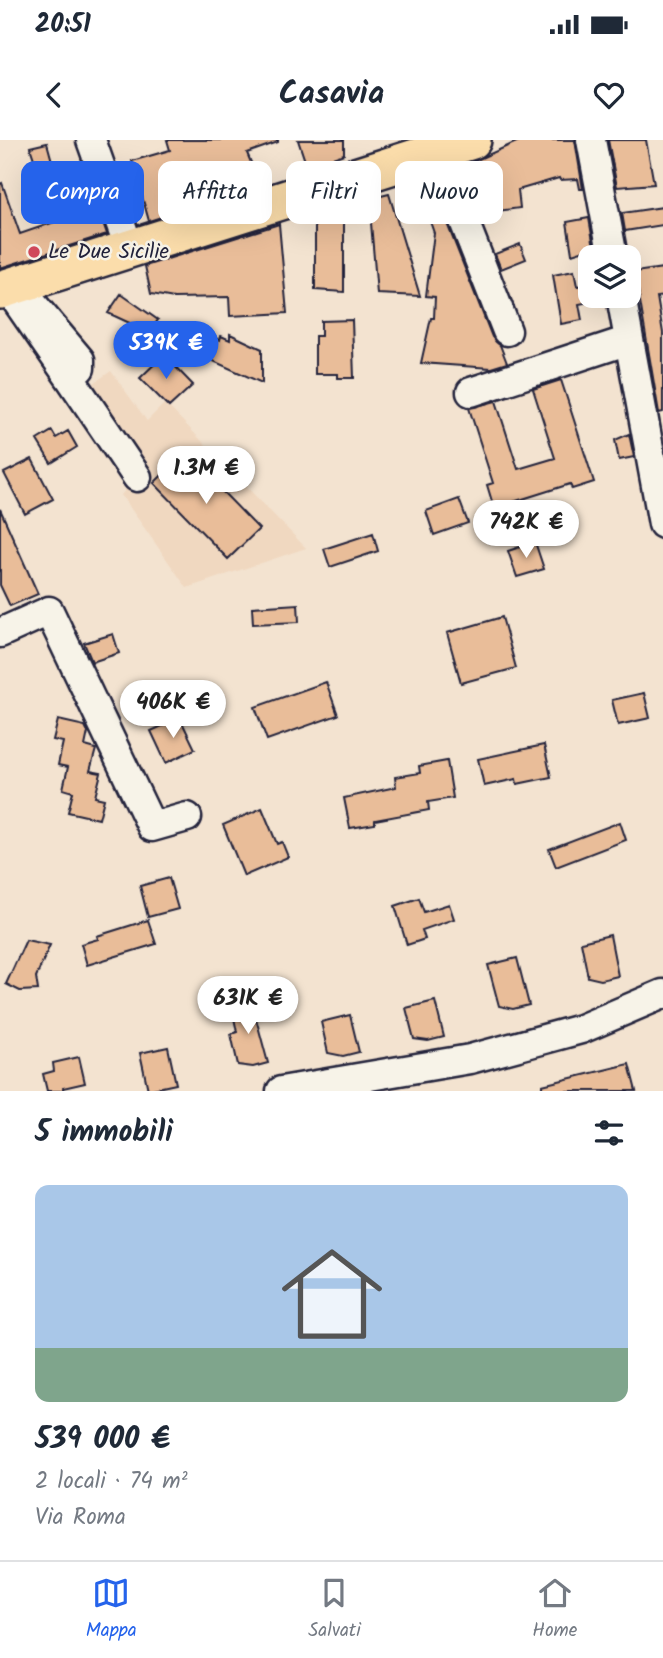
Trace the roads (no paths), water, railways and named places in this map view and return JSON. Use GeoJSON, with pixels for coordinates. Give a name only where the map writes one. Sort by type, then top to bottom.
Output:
{"type":"FeatureCollection","features":[{"type":"Feature","properties":{"kind":"main road"},"geometry":{"type":"LineString","coordinates":[[8,287],[130,250],[435,146],[472,140]]}},
{"type":"Feature","properties":{"kind":"street"},"geometry":{"type":"LineString","coordinates":[[91,140],[130,250]]}},
{"type":"Feature","properties":{"kind":"street"},"geometry":{"type":"LineString","coordinates":[[591,140],[611,245]]}},
{"type":"Feature","properties":{"kind":"street"},"geometry":{"type":"LineString","coordinates":[[435,146],[507,331]]}},
{"type":"Feature","properties":{"kind":"street"},"geometry":{"type":"LineString","coordinates":[[8,287],[80,360],[80,368],[70,378],[137,477]]}},
{"type":"Feature","properties":{"kind":"street"},"geometry":{"type":"LineString","coordinates":[[623,308],[663,524]]}},
{"type":"Feature","properties":{"kind":"street"},"geometry":{"type":"LineString","coordinates":[[471,392],[629,340]]}},
{"type":"Feature","properties":{"kind":"street"},"geometry":{"type":"LineString","coordinates":[[0,633],[48,611],[152,827],[187,817]]}},
{"type":"Feature","properties":{"kind":"street"},"geometry":{"type":"LineString","coordinates":[[281,1091],[470,1059],[581,1029],[663,994]]}},
{"type":"Feature","properties":{"kind":"place","name":"Le Due Sicilie"},"geometry":{"type":"Point","coordinates":[34,252]}}]}
